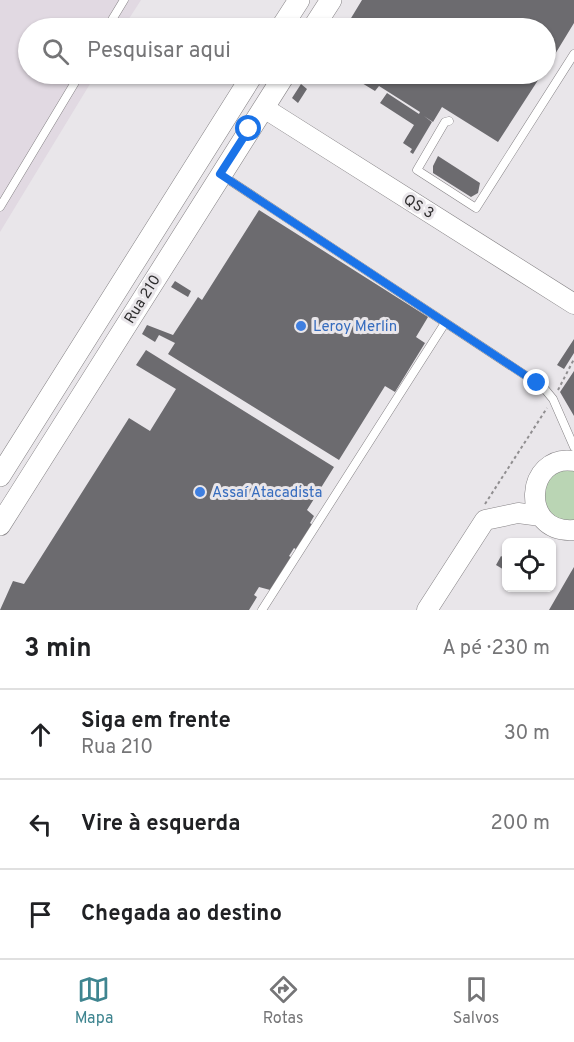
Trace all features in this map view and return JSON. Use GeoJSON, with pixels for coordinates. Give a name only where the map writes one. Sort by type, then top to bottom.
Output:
{"type":"FeatureCollection","features":[{"type":"Feature","properties":{"kind":"main road"},"geometry":{"type":"LineString","coordinates":[[287,18],[299,0]]}},
{"type":"Feature","properties":{"kind":"main road"},"geometry":{"type":"LineString","coordinates":[[319,18],[331,0]]}},
{"type":"Feature","properties":{"kind":"main road","name":"Rua 210"},"geometry":{"type":"LineString","coordinates":[[0,476],[247,84]]}},
{"type":"Feature","properties":{"kind":"main road","name":"Rua 210"},"geometry":{"type":"LineString","coordinates":[[0,525],[279,84]]}},
{"type":"Feature","properties":{"kind":"street","name":"QS 3"},"geometry":{"type":"LineString","coordinates":[[264,108],[574,304]]}},
{"type":"Feature","properties":{"kind":"street"},"geometry":{"type":"LineString","coordinates":[[572,531],[553,526],[541,516],[534,495],[541,474],[559,462],[574,461]]}},
{"type":"Feature","properties":{"kind":"street"},"geometry":{"type":"LineString","coordinates":[[427,610],[485,520],[518,513],[541,516]]}},
{"type":"Feature","properties":{"kind":"lane"},"geometry":{"type":"LineString","coordinates":[[113,18],[124,0]]}},
{"type":"Feature","properties":{"kind":"lane"},"geometry":{"type":"LineString","coordinates":[[556,82],[574,54]]}},
{"type":"Feature","properties":{"kind":"lane"},"geometry":{"type":"LineString","coordinates":[[0,207],[74,84]]}},
{"type":"Feature","properties":{"kind":"lane"},"geometry":{"type":"LineString","coordinates":[[449,121],[445,122],[435,137],[417,170],[476,208],[555,84]]}},
{"type":"Feature","properties":{"kind":"lane"},"geometry":{"type":"LineString","coordinates":[[220,174],[537,383],[553,399],[574,447]]}},
{"type":"Feature","properties":{"kind":"lane"},"geometry":{"type":"LineString","coordinates":[[262,610],[445,323]]}},
{"type":"Feature","properties":{"kind":"path"},"geometry":{"type":"LineString","coordinates":[[483,506],[553,399],[574,359]]}},
{"type":"Feature","properties":{"kind":"shaded area"},"geometry":{"type":"Polygon","coordinates":[[[0,0],[141,0],[129,18],[18,18],[18,84],[90,84],[0,232],[0,0]]]}},
{"type":"Feature","properties":{"kind":"green space"},"geometry":{"type":"Polygon","coordinates":[[[574,470],[574,521],[554,522],[536,486],[547,472],[574,470]]]}},
{"type":"Feature","properties":{"kind":"building"},"geometry":{"type":"Polygon","coordinates":[[[362,0],[574,0],[574,23],[556,53],[556,18],[351,18],[362,0]]]}},
{"type":"Feature","properties":{"kind":"building"},"geometry":{"type":"Polygon","coordinates":[[[301,84],[307,89],[298,103],[292,98],[301,84]]]}},
{"type":"Feature","properties":{"kind":"building"},"geometry":{"type":"Polygon","coordinates":[[[363,84],[536,84],[498,142],[442,107],[433,122],[424,116],[432,122],[413,154],[410,152],[412,149],[403,143],[414,125],[380,103],[387,93],[419,114],[420,112],[379,86],[375,91],[363,84]]]}},
{"type":"Feature","properties":{"kind":"building"},"geometry":{"type":"Polygon","coordinates":[[[438,156],[480,183],[478,193],[471,197],[433,173],[433,166],[438,156]]]}},
{"type":"Feature","properties":{"kind":"building","name":"Leroy Merlin"},"geometry":{"type":"Polygon","coordinates":[[[259,210],[428,317],[416,337],[425,343],[395,392],[385,386],[339,460],[168,354],[175,343],[159,335],[155,342],[142,334],[147,325],[173,335],[198,297],[202,300],[259,210]]]}},
{"type":"Feature","properties":{"kind":"building"},"geometry":{"type":"Polygon","coordinates":[[[175,281],[191,291],[188,297],[171,287],[175,281]]]}},
{"type":"Feature","properties":{"kind":"building"},"geometry":{"type":"Polygon","coordinates":[[[574,339],[574,353],[564,369],[557,365],[574,339]]]}},
{"type":"Feature","properties":{"kind":"building","name":"Assaí Atacadista"},"geometry":{"type":"Polygon","coordinates":[[[146,350],[334,467],[307,510],[314,516],[310,523],[314,526],[299,551],[294,548],[289,556],[294,559],[274,591],[259,587],[254,595],[257,597],[249,610],[0,610],[13,581],[24,584],[129,418],[150,431],[176,389],[136,365],[146,350]]]}},
{"type":"Feature","properties":{"kind":"building"},"geometry":{"type":"Polygon","coordinates":[[[574,371],[574,416],[560,392],[574,371]]]}},
{"type":"Feature","properties":{"kind":"building"},"geometry":{"type":"Polygon","coordinates":[[[501,556],[502,557],[502,569],[496,565],[501,556]]]}},
{"type":"Feature","properties":{"kind":"building"},"geometry":{"type":"Polygon","coordinates":[[[574,567],[574,610],[549,610],[571,572],[574,567]]]}},
{"type":"Feature","properties":{"kind":"place","name":"Leroy Merlin"},"geometry":{"type":"Point","coordinates":[301,326]}},
{"type":"Feature","properties":{"kind":"place","name":"Assaí Atacadista"},"geometry":{"type":"Point","coordinates":[200,492]}},
{"type":"Feature","properties":{"kind":"route"},"geometry":{"type":"LineString","coordinates":[[249,129],[220,174],[537,383]]}}]}
